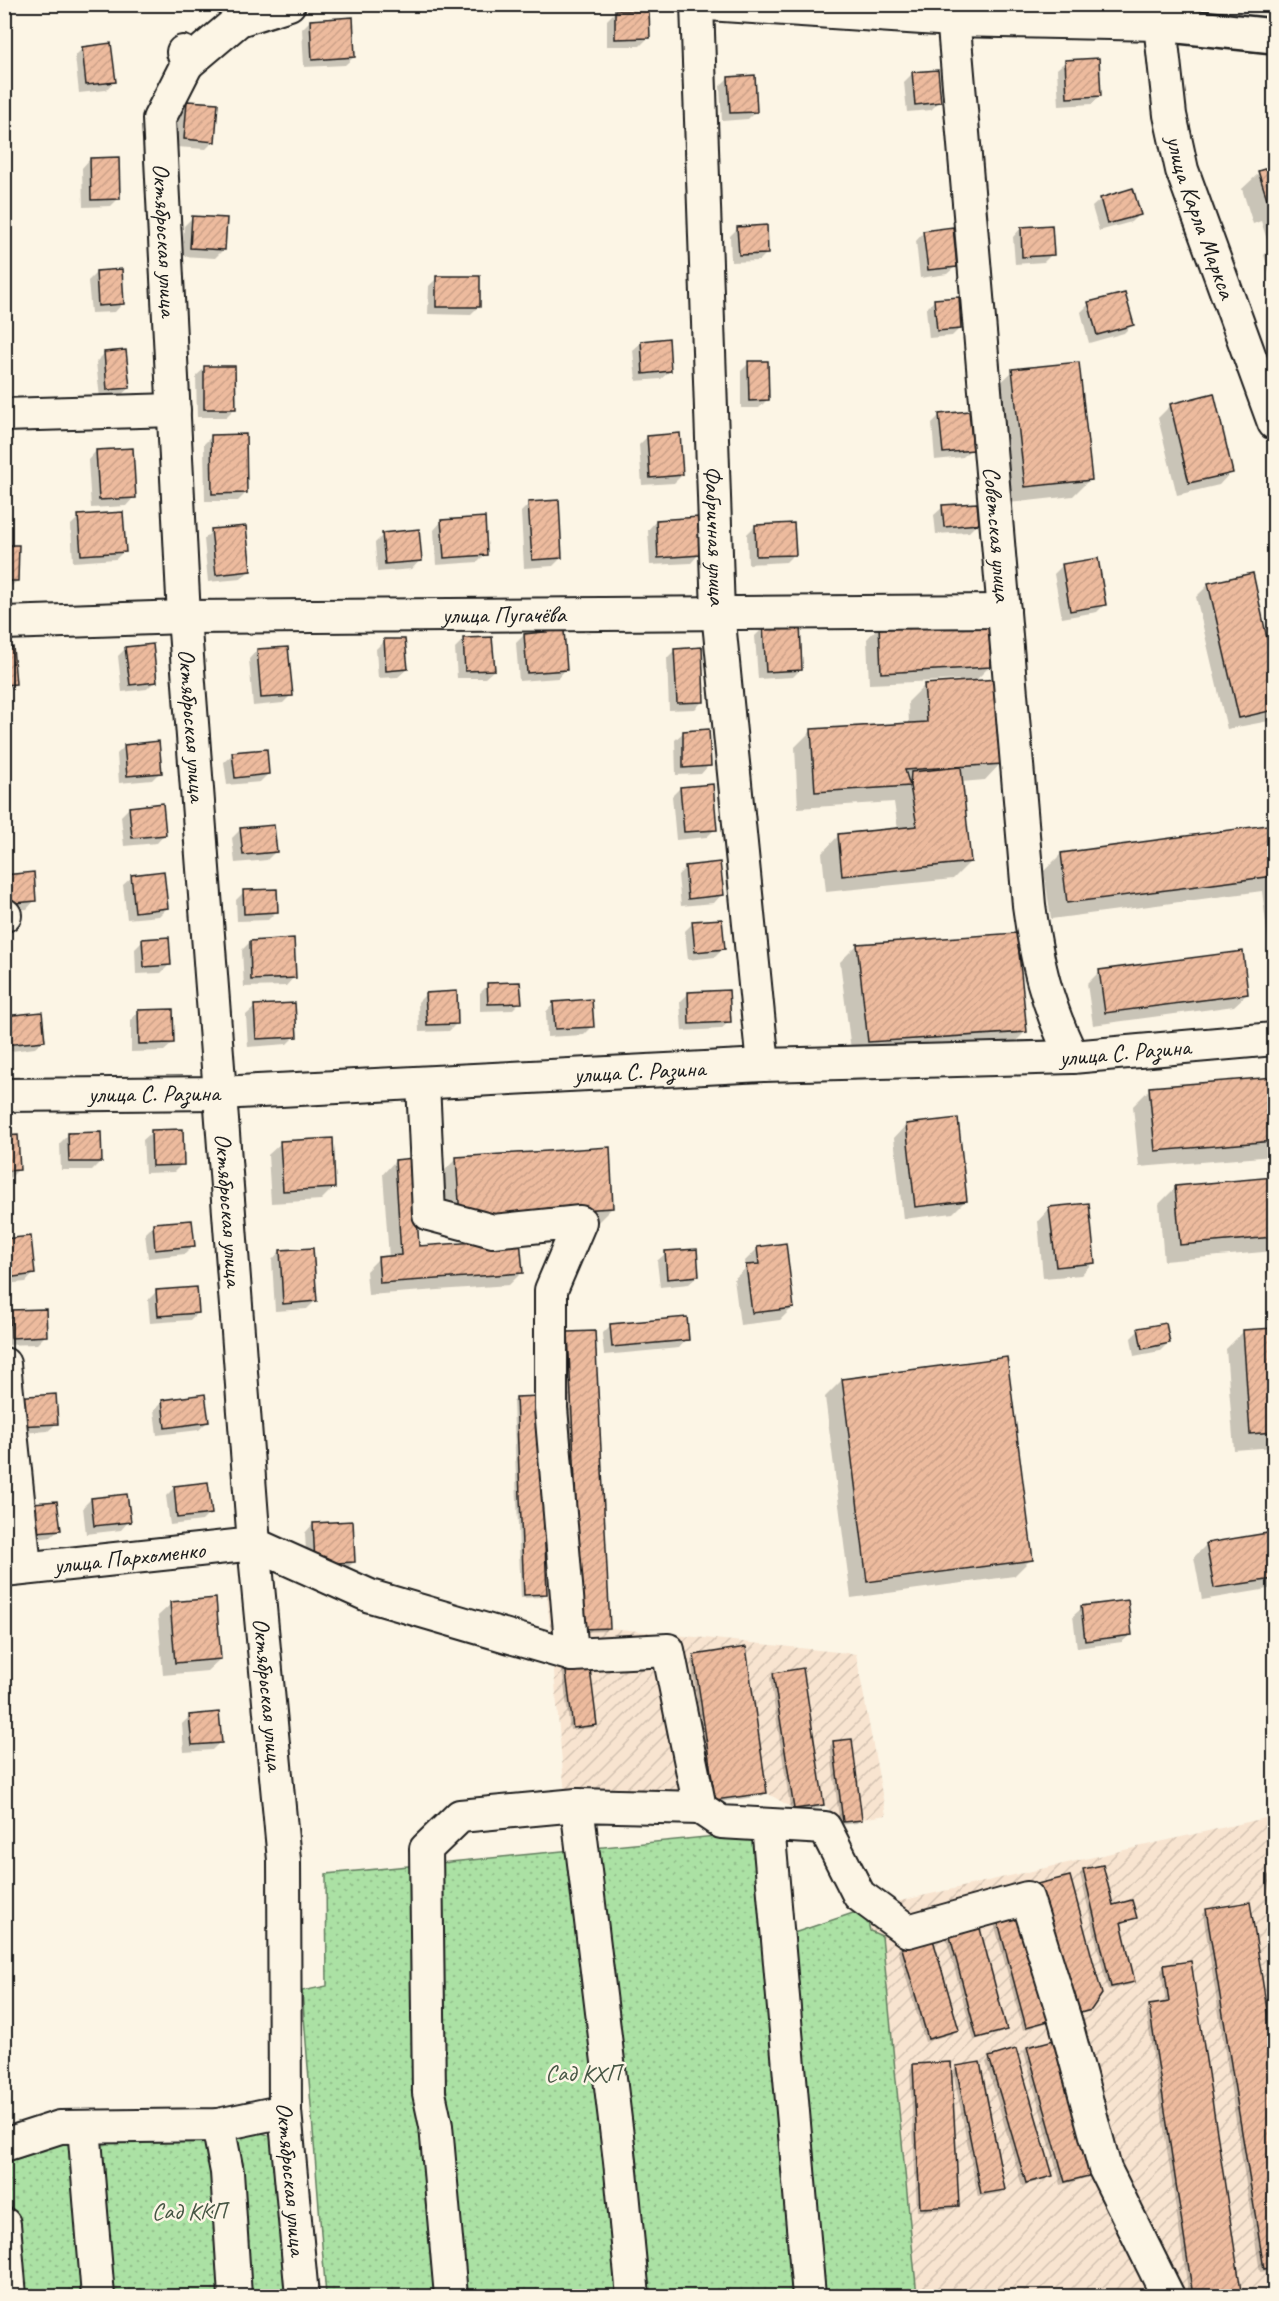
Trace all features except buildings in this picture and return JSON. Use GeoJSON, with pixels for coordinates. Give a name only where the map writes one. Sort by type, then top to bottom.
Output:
{"type":"FeatureCollection","features":[{"type":"Feature","properties":{"kind":"main road"},"geometry":{"type":"LineString","coordinates":[[1160,14],[1275,36]]}},
{"type":"Feature","properties":{"kind":"street","name":"Октябрьская улица"},"geometry":{"type":"LineString","coordinates":[[289,4],[239,20],[186,58],[159,119],[184,617],[254,1544],[284,1860],[285,2111],[302,2296]]}},
{"type":"Feature","properties":{"kind":"street","name":"Фабричная улица"},"geometry":{"type":"LineString","coordinates":[[697,4],[718,612],[763,1065]]}},
{"type":"Feature","properties":{"kind":"street"},"geometry":{"type":"LineString","coordinates":[[708,4],[952,12],[1160,14]]}},
{"type":"Feature","properties":{"kind":"street","name":"Советская улица"},"geometry":{"type":"LineString","coordinates":[[952,12],[1029,905],[1037,964],[1059,1028],[1072,1057]]}},
{"type":"Feature","properties":{"kind":"street","name":"улица Карла Маркса"},"geometry":{"type":"LineString","coordinates":[[1160,14],[1170,115],[1182,170],[1275,423]]}},
{"type":"Feature","properties":{"kind":"street"},"geometry":{"type":"LineString","coordinates":[[4,415],[174,410]]}},
{"type":"Feature","properties":{"kind":"street","name":"улица Пугачёва"},"geometry":{"type":"LineString","coordinates":[[4,623],[184,617],[1004,611]]}},
{"type":"Feature","properties":{"kind":"street","name":"улица С. Разина"},"geometry":{"type":"LineString","coordinates":[[4,1095],[220,1093],[763,1065],[1072,1057],[1275,1038]]}},
{"type":"Feature","properties":{"kind":"street"},"geometry":{"type":"LineString","coordinates":[[423,1083],[429,1214],[493,1231],[580,1222],[551,1290],[551,1408],[572,1655]]}},
{"type":"Feature","properties":{"kind":"street"},"geometry":{"type":"LineString","coordinates":[[4,1364],[15,1569]]}},
{"type":"Feature","properties":{"kind":"street"},"geometry":{"type":"LineString","coordinates":[[254,1544],[370,1596],[572,1655],[668,1650],[700,1808]]}},
{"type":"Feature","properties":{"kind":"street","name":"улица Пархоменко"},"geometry":{"type":"LineString","coordinates":[[15,1569],[254,1544]]}},
{"type":"Feature","properties":{"kind":"street"},"geometry":{"type":"LineString","coordinates":[[577,1806],[620,2161],[633,2296]]}},
{"type":"Feature","properties":{"kind":"street"},"geometry":{"type":"LineString","coordinates":[[451,2296],[436,2126],[429,2093],[426,1849],[460,1816],[577,1806],[700,1808],[721,1822],[825,1828],[859,1895],[908,1931],[1027,1898],[1065,2020],[1105,2169],[1168,2296]]}},
{"type":"Feature","properties":{"kind":"street"},"geometry":{"type":"LineString","coordinates":[[768,1825],[809,2296]]}},
{"type":"Feature","properties":{"kind":"street"},"geometry":{"type":"LineString","coordinates":[[4,2145],[60,2127],[218,2125],[285,2111]]}},
{"type":"Feature","properties":{"kind":"street"},"geometry":{"type":"LineString","coordinates":[[218,2125],[227,2172],[235,2296]]}},
{"type":"Feature","properties":{"kind":"street"},"geometry":{"type":"LineString","coordinates":[[84,2127],[98,2296]]}},
{"type":"Feature","properties":{"kind":"street"},"geometry":{"type":"LineString","coordinates":[[4,2224],[10,2296]]}},
{"type":"Feature","properties":{"kind":"shaded area"},"geometry":{"type":"Polygon","coordinates":[[[595,1331],[610,1628],[856,1654],[886,1815],[843,1822],[824,1805],[794,1809],[767,1793],[715,1800],[565,1795],[547,1594],[524,1595],[516,1397],[539,1396],[539,1333],[595,1331]]]}},
{"type":"Feature","properties":{"kind":"shaded area"},"geometry":{"type":"Polygon","coordinates":[[[1274,1816],[1274,2296],[917,2296],[882,1936],[870,1931],[865,1909],[1274,1816]]]}},
{"type":"Feature","properties":{"kind":"green space","name":"Сад КХП"},"geometry":{"type":"Polygon","coordinates":[[[757,1832],[782,1937],[865,1909],[870,1931],[882,1936],[917,2296],[326,2296],[302,1991],[327,1986],[326,1874],[757,1832]]]}},
{"type":"Feature","properties":{"kind":"green space","name":"Сад ККП"},"geometry":{"type":"Polygon","coordinates":[[[244,2126],[278,2139],[293,2296],[5,2296],[5,2145],[244,2126]]]}}]}
